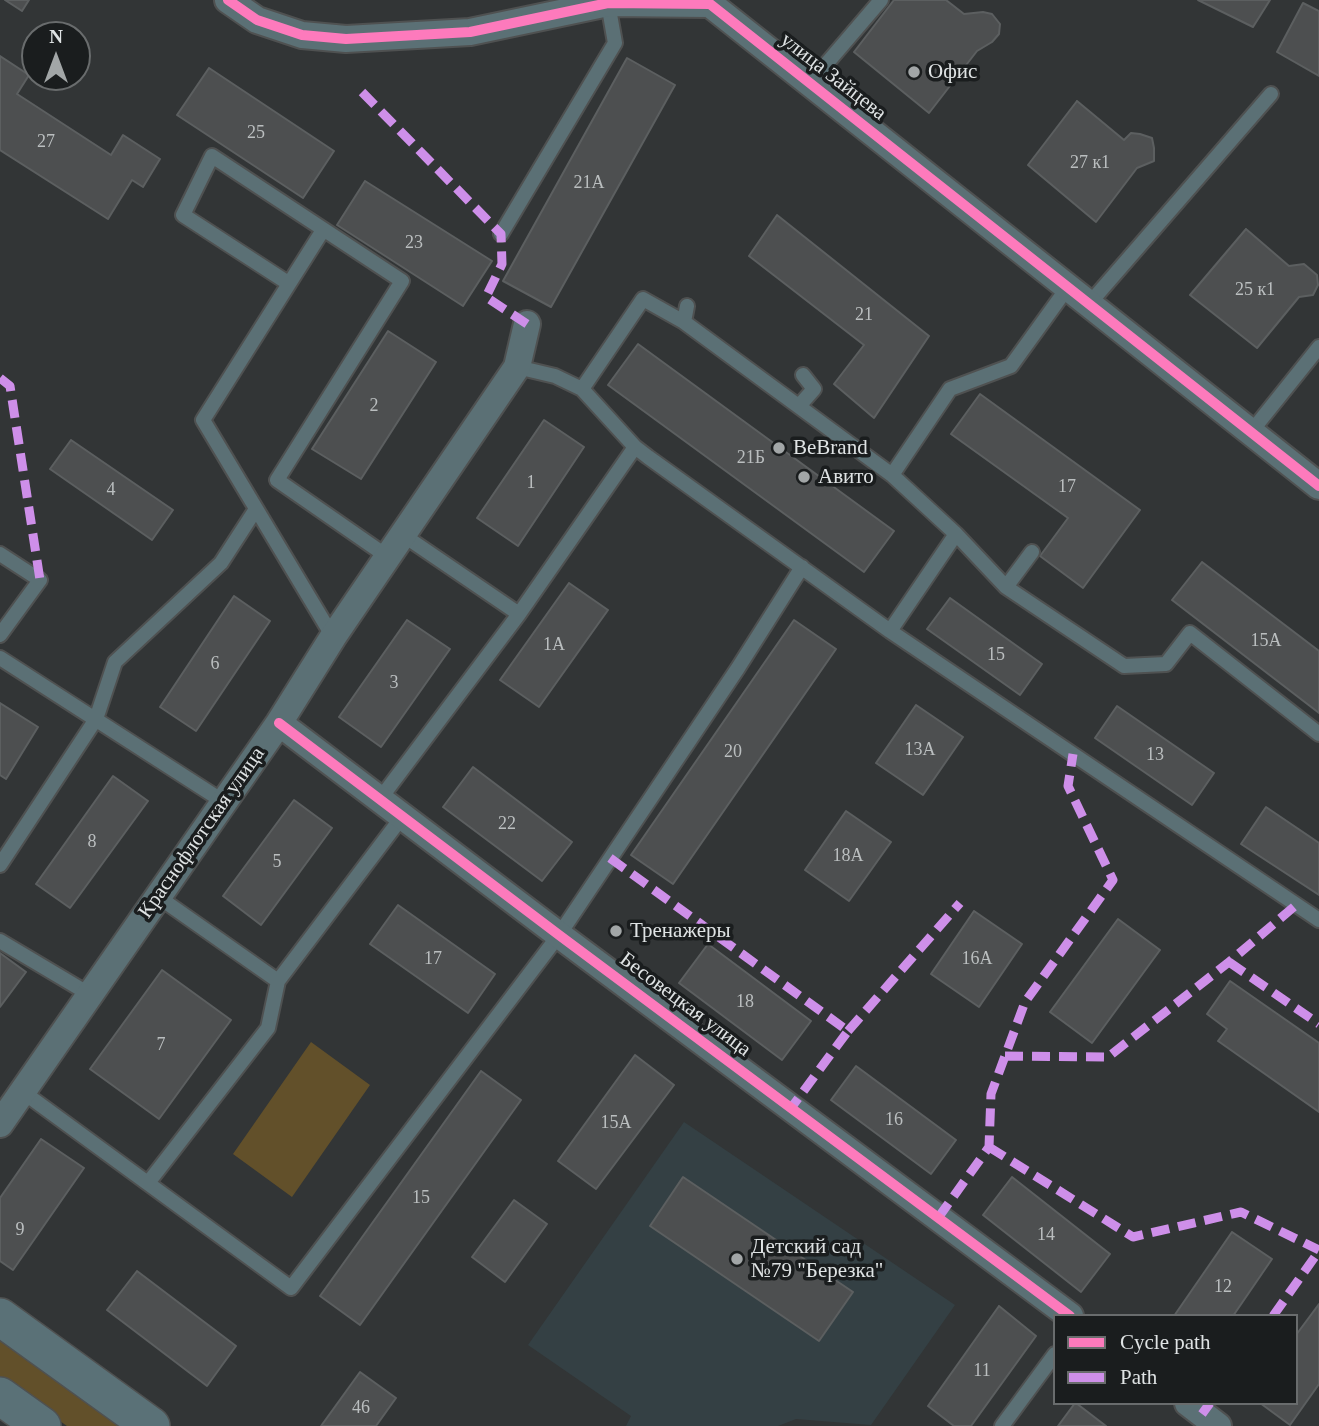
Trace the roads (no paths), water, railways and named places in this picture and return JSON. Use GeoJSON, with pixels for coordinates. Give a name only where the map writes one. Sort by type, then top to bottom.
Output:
{"type":"FeatureCollection","features":[{"type":"Feature","properties":{"kind":"main road"},"geometry":{"type":"LineString","coordinates":[[0,1317],[139,1422]]}},
{"type":"Feature","properties":{"kind":"main road"},"geometry":{"type":"LineString","coordinates":[[0,1396],[42,1426]]}},
{"type":"Feature","properties":{"kind":"street","name":"улица Зайцева"},"geometry":{"type":"LineString","coordinates":[[228,0],[257,20],[302,35],[346,39],[470,32],[608,3],[709,2],[1319,486]]}},
{"type":"Feature","properties":{"kind":"street","name":"Краснофлотская улица"},"geometry":{"type":"LineString","coordinates":[[0,1124],[279,723],[517,368],[527,324]]}},
{"type":"Feature","properties":{"kind":"street","name":"Бесовецкая улица"},"geometry":{"type":"LineString","coordinates":[[279,723],[558,935],[1067,1314]]}},
{"type":"Feature","properties":{"kind":"street"},"geometry":{"type":"LineString","coordinates":[[1191,1405],[1218,1426]]}},
{"type":"Feature","properties":{"kind":"lane"},"geometry":{"type":"LineString","coordinates":[[810,83],[881,0]]}},
{"type":"Feature","properties":{"kind":"lane"},"geometry":{"type":"LineString","coordinates":[[501,234],[615,43],[608,3]]}},
{"type":"Feature","properties":{"kind":"lane"},"geometry":{"type":"LineString","coordinates":[[1089,304],[1271,94]]}},
{"type":"Feature","properties":{"kind":"lane"},"geometry":{"type":"LineString","coordinates":[[288,283],[183,215],[212,156],[402,281],[277,480],[388,557]]}},
{"type":"Feature","properties":{"kind":"lane"},"geometry":{"type":"LineString","coordinates":[[323,230],[202,420],[334,638]]}},
{"type":"Feature","properties":{"kind":"lane"},"geometry":{"type":"LineString","coordinates":[[892,475],[950,388],[1011,366],[1068,287]]}},
{"type":"Feature","properties":{"kind":"lane"},"geometry":{"type":"LineString","coordinates":[[582,388],[643,299],[684,322],[892,475],[956,534],[1006,587],[1124,666],[1166,664],[1190,633],[1319,734]]}},
{"type":"Feature","properties":{"kind":"lane"},"geometry":{"type":"LineString","coordinates":[[684,322],[687,306]]}},
{"type":"Feature","properties":{"kind":"lane"},"geometry":{"type":"LineString","coordinates":[[1251,432],[1319,347]]}},
{"type":"Feature","properties":{"kind":"lane"},"geometry":{"type":"LineString","coordinates":[[517,368],[555,376],[582,388],[635,447],[890,631],[1319,920]]}},
{"type":"Feature","properties":{"kind":"lane"},"geometry":{"type":"LineString","coordinates":[[799,406],[814,389],[803,375]]}},
{"type":"Feature","properties":{"kind":"lane"},"geometry":{"type":"LineString","coordinates":[[380,799],[519,614],[635,447]]}},
{"type":"Feature","properties":{"kind":"lane"},"geometry":{"type":"LineString","coordinates":[[0,865],[96,719],[115,662],[221,563],[256,509]]}},
{"type":"Feature","properties":{"kind":"lane"},"geometry":{"type":"LineString","coordinates":[[890,631],[956,534]]}},
{"type":"Feature","properties":{"kind":"lane"},"geometry":{"type":"LineString","coordinates":[[403,535],[519,614]]}},
{"type":"Feature","properties":{"kind":"lane"},"geometry":{"type":"LineString","coordinates":[[1006,587],[1032,552]]}},
{"type":"Feature","properties":{"kind":"lane"},"geometry":{"type":"LineString","coordinates":[[0,554],[40,580],[0,635]]}},
{"type":"Feature","properties":{"kind":"lane"},"geometry":{"type":"LineString","coordinates":[[23,1092],[291,1287],[558,935],[802,567]]}},
{"type":"Feature","properties":{"kind":"lane"},"geometry":{"type":"LineString","coordinates":[[0,658],[224,802]]}},
{"type":"Feature","properties":{"kind":"lane"},"geometry":{"type":"LineString","coordinates":[[148,1183],[268,1028],[278,981],[402,817]]}},
{"type":"Feature","properties":{"kind":"lane"},"geometry":{"type":"LineString","coordinates":[[157,897],[278,981]]}},
{"type":"Feature","properties":{"kind":"lane"},"geometry":{"type":"LineString","coordinates":[[0,941],[89,994]]}},
{"type":"Feature","properties":{"kind":"lane"},"geometry":{"type":"LineString","coordinates":[[1002,1426],[1053,1357]]}},
{"type":"Feature","properties":{"kind":"place","name":"Офис"},"geometry":{"type":"Point","coordinates":[914,72]}},
{"type":"Feature","properties":{"kind":"place","name":"BeBrand"},"geometry":{"type":"Point","coordinates":[779,448]}},
{"type":"Feature","properties":{"kind":"place","name":"Авито"},"geometry":{"type":"Point","coordinates":[804,477]}},
{"type":"Feature","properties":{"kind":"place","name":"Тренажеры"},"geometry":{"type":"Point","coordinates":[616,931]}},
{"type":"Feature","properties":{"kind":"place","name":"Детский сад №79 \"Березка\""},"geometry":{"type":"Point","coordinates":[737,1259]}}]}
